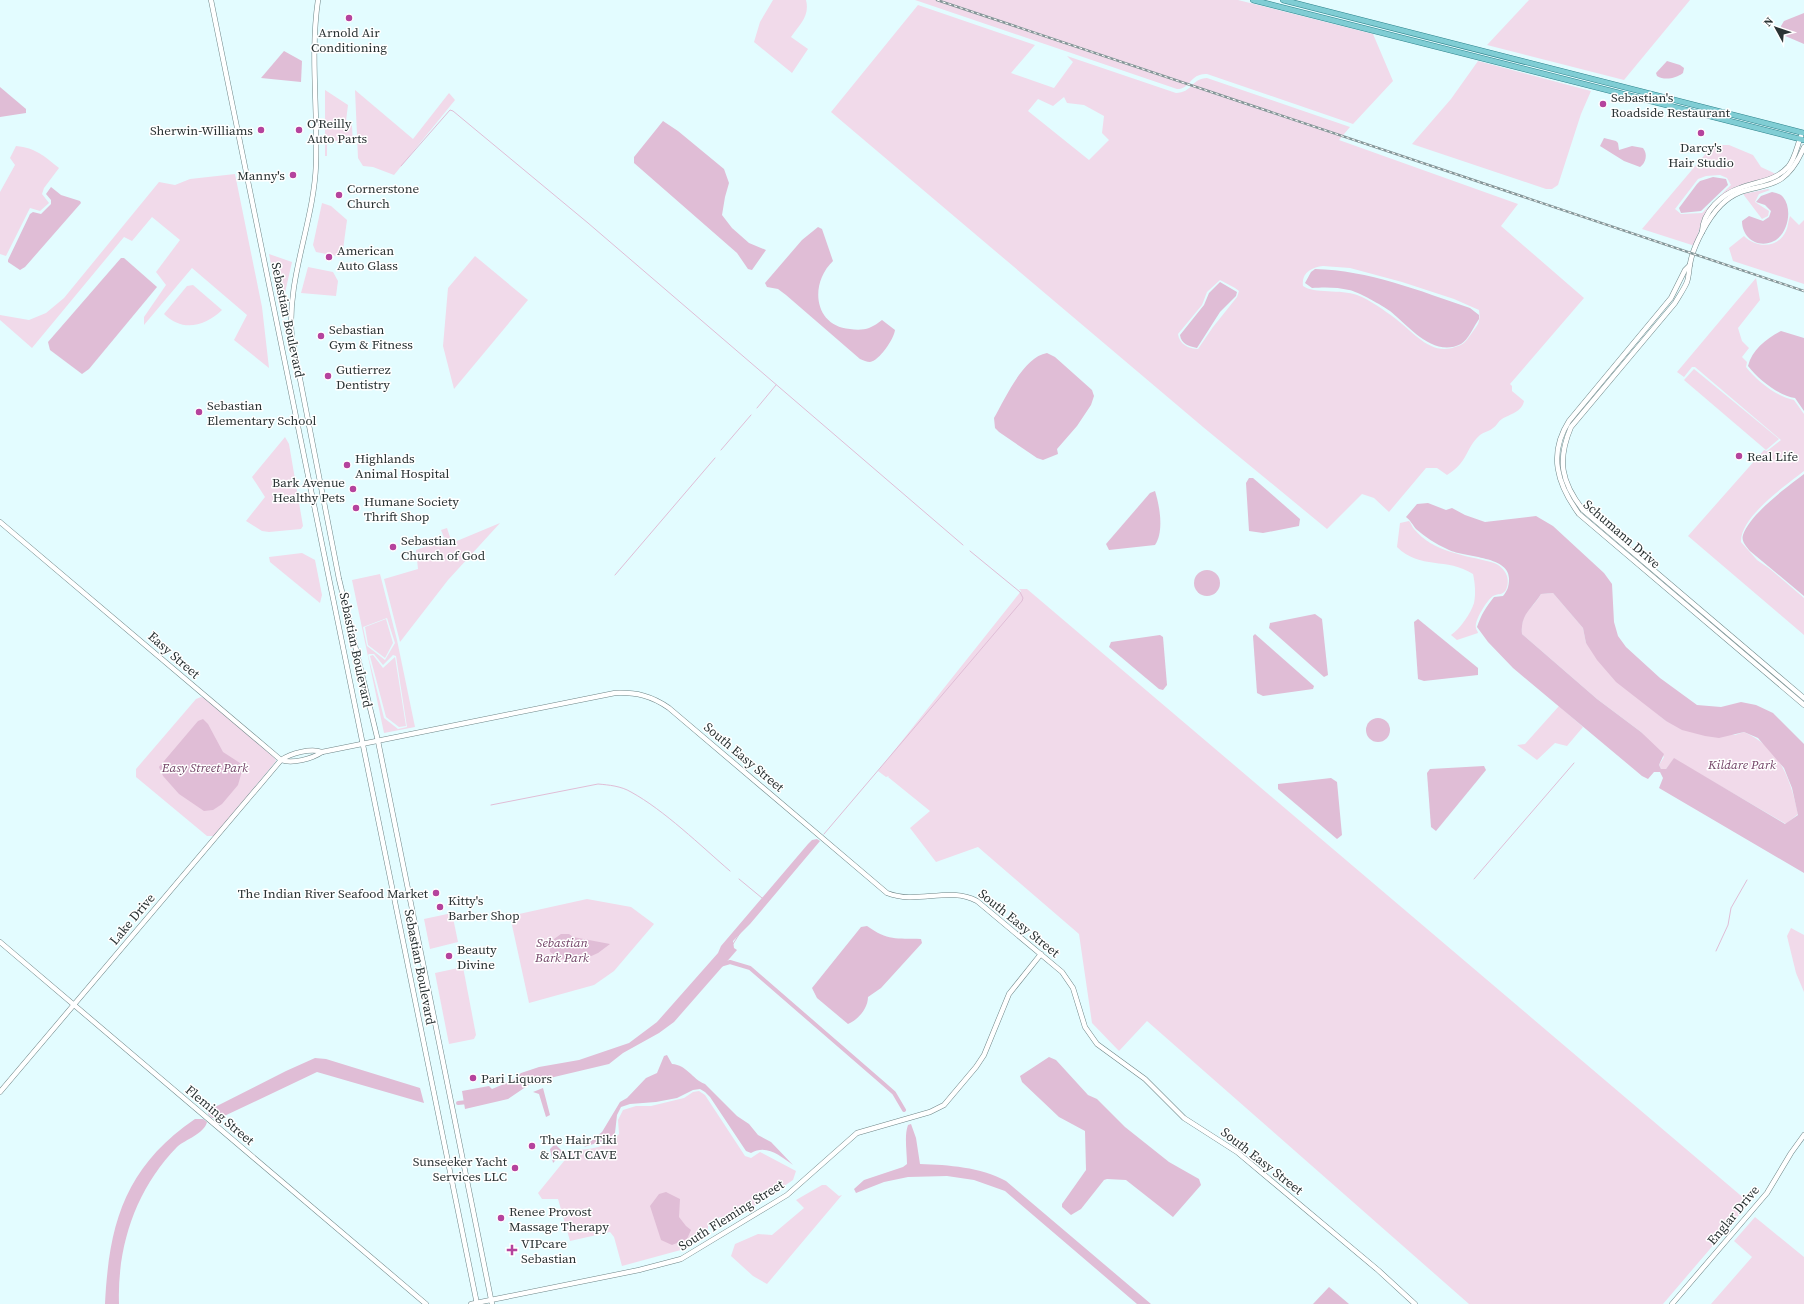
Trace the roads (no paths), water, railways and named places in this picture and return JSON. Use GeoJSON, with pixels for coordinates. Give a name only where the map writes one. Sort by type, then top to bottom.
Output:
{"type":"FeatureCollection","features":[{"type":"Feature","properties":{"kind":"main road"},"geometry":{"type":"LineString","coordinates":[[1253,0],[1802,140]]}},
{"type":"Feature","properties":{"kind":"main road"},"geometry":{"type":"LineString","coordinates":[[1284,0],[1803,132]]}},
{"type":"Feature","properties":{"kind":"main road"},"geometry":{"type":"LineString","coordinates":[[1295,11],[1303,5]]}},
{"type":"Feature","properties":{"kind":"main road"},"geometry":{"type":"LineString","coordinates":[[1454,51],[1464,46]]}},
{"type":"Feature","properties":{"kind":"street","name":"Sebastian Boulevard"},"geometry":{"type":"LineString","coordinates":[[211,0],[477,1303]]}},
{"type":"Feature","properties":{"kind":"street","name":"Sebastian Boulevard"},"geometry":{"type":"LineString","coordinates":[[318,0],[314,50],[316,164],[311,208],[293,290],[290,316],[291,335],[339,578],[378,741],[492,1302]]}},
{"type":"Feature","properties":{"kind":"street","name":"Schumann Drive"},"geometry":{"type":"LineString","coordinates":[[1702,232],[1702,223],[1711,209],[1724,196],[1741,187],[1772,180],[1788,168],[1802,140],[1803,132]]}},
{"type":"Feature","properties":{"kind":"street","name":"Schumann Drive"},"geometry":{"type":"LineString","coordinates":[[1804,147],[1792,170],[1781,181],[1731,198],[1713,214],[1702,232],[1690,265],[1685,270],[1670,299],[1578,407],[1564,428],[1560,437],[1557,457],[1558,475],[1564,491],[1579,514],[1804,705]]}},
{"type":"Feature","properties":{"kind":"street","name":"Schumann Drive"},"geometry":{"type":"LineString","coordinates":[[1690,265],[1691,271],[1675,303],[1571,427],[1564,444],[1562,457],[1567,487],[1583,510],[1804,698]]}},
{"type":"Feature","properties":{"kind":"street"},"geometry":{"type":"LineString","coordinates":[[1670,299],[1675,303]]}},
{"type":"Feature","properties":{"kind":"street"},"geometry":{"type":"LineString","coordinates":[[1643,331],[1648,335]]}},
{"type":"Feature","properties":{"kind":"street","name":"Easy Street"},"geometry":{"type":"LineString","coordinates":[[0,522],[281,760]]}},
{"type":"Feature","properties":{"kind":"street","name":"South Easy Street"},"geometry":{"type":"LineString","coordinates":[[378,741],[615,693],[636,693],[647,696],[669,708],[887,893],[908,898],[950,894],[970,897],[977,901],[1041,954],[1069,980],[1086,1028],[1098,1044],[1145,1079],[1184,1118],[1238,1152],[1378,1270],[1415,1304]]}},
{"type":"Feature","properties":{"kind":"street"},"geometry":{"type":"LineString","coordinates":[[281,760],[287,762],[316,756],[322,752],[378,741]]}},
{"type":"Feature","properties":{"kind":"street","name":"Lake Drive"},"geometry":{"type":"LineString","coordinates":[[0,1092],[281,760]]}},
{"type":"Feature","properties":{"kind":"street","name":"Fleming Street"},"geometry":{"type":"LineString","coordinates":[[0,942],[426,1304]]}},
{"type":"Feature","properties":{"kind":"street","name":"South Fleming Street"},"geometry":{"type":"LineString","coordinates":[[471,1304],[492,1302],[662,1266],[681,1259],[787,1194],[848,1139],[857,1133],[930,1112],[944,1105],[976,1067],[984,1055],[1009,994],[1041,954]]}},
{"type":"Feature","properties":{"kind":"street","name":"Englar Drive"},"geometry":{"type":"LineString","coordinates":[[1672,1304],[1767,1193],[1791,1153],[1804,1135]]}},
{"type":"Feature","properties":{"kind":"waterway"},"geometry":{"type":"LineString","coordinates":[[401,166],[450,110],[453,111],[588,223],[963,545]]}},
{"type":"Feature","properties":{"kind":"waterway"},"geometry":{"type":"LineString","coordinates":[[757,408],[776,385]]}},
{"type":"Feature","properties":{"kind":"waterway"},"geometry":{"type":"LineString","coordinates":[[721,450],[751,415]]}},
{"type":"Feature","properties":{"kind":"waterway"},"geometry":{"type":"LineString","coordinates":[[615,575],[715,458]]}},
{"type":"Feature","properties":{"kind":"waterway"},"geometry":{"type":"LineString","coordinates":[[824,834],[1022,601],[1023,598],[1020,592],[970,551]]}},
{"type":"Feature","properties":{"kind":"waterway"},"geometry":{"type":"LineString","coordinates":[[1474,879],[1574,763]]}},
{"type":"Feature","properties":{"kind":"waterway"},"geometry":{"type":"LineString","coordinates":[[491,805],[598,784],[619,787],[631,792],[656,808],[730,871]]}},
{"type":"Feature","properties":{"kind":"waterway"},"geometry":{"type":"LineString","coordinates":[[739,879],[762,898]]}},
{"type":"Feature","properties":{"kind":"waterway"},"geometry":{"type":"LineString","coordinates":[[1716,951],[1728,925],[1731,908],[1747,880]]}},
{"type":"Feature","properties":{"kind":"waterway"},"geometry":{"type":"LineString","coordinates":[[733,944],[740,933]]}},
{"type":"Feature","properties":{"kind":"waterway"},"geometry":{"type":"LineString","coordinates":[[720,965],[730,962],[750,968],[894,1093],[904,1110]]}},
{"type":"Feature","properties":{"kind":"waterway"},"geometry":{"type":"LineString","coordinates":[[458,1103],[468,1102]]}},
{"type":"Feature","properties":{"kind":"railway"},"geometry":{"type":"LineString","coordinates":[[937,0],[1804,291]]}},
{"type":"Feature","properties":{"kind":"place","name":"Arnold Air Conditioning"},"geometry":{"type":"Point","coordinates":[349,18]}},
{"type":"Feature","properties":{"kind":"place","name":"Sebastian's Roadside Restaurant"},"geometry":{"type":"Point","coordinates":[1603,104]}},
{"type":"Feature","properties":{"kind":"place","name":"Sherwin-Williams"},"geometry":{"type":"Point","coordinates":[261,130]}},
{"type":"Feature","properties":{"kind":"place","name":"O'Reilly Auto Parts"},"geometry":{"type":"Point","coordinates":[299,130]}},
{"type":"Feature","properties":{"kind":"place","name":"Darcy's Hair Studio"},"geometry":{"type":"Point","coordinates":[1701,133]}},
{"type":"Feature","properties":{"kind":"place","name":"Manny's"},"geometry":{"type":"Point","coordinates":[293,175]}},
{"type":"Feature","properties":{"kind":"place","name":"Cornerstone Church"},"geometry":{"type":"Point","coordinates":[339,195]}},
{"type":"Feature","properties":{"kind":"place","name":"American Auto Glass"},"geometry":{"type":"Point","coordinates":[329,257]}},
{"type":"Feature","properties":{"kind":"place","name":"Sebastian Gym & Fitness"},"geometry":{"type":"Point","coordinates":[321,336]}},
{"type":"Feature","properties":{"kind":"place","name":"Gutierrez Dentistry"},"geometry":{"type":"Point","coordinates":[328,376]}},
{"type":"Feature","properties":{"kind":"place","name":"Sebastian Elementary School"},"geometry":{"type":"Point","coordinates":[199,412]}},
{"type":"Feature","properties":{"kind":"place","name":"Real Life"},"geometry":{"type":"Point","coordinates":[1739,456]}},
{"type":"Feature","properties":{"kind":"place","name":"Highlands Animal Hospital"},"geometry":{"type":"Point","coordinates":[347,465]}},
{"type":"Feature","properties":{"kind":"place","name":"Bark Avenue Healthy Pets"},"geometry":{"type":"Point","coordinates":[353,489]}},
{"type":"Feature","properties":{"kind":"place","name":"Humane Society Thrift Shop"},"geometry":{"type":"Point","coordinates":[356,508]}},
{"type":"Feature","properties":{"kind":"place","name":"Sebastian Church of God"},"geometry":{"type":"Point","coordinates":[393,547]}},
{"type":"Feature","properties":{"kind":"place","name":"The Indian River Seafood Market"},"geometry":{"type":"Point","coordinates":[436,893]}},
{"type":"Feature","properties":{"kind":"place","name":"Kitty's Barber Shop"},"geometry":{"type":"Point","coordinates":[440,907]}},
{"type":"Feature","properties":{"kind":"place","name":"Beauty Divine"},"geometry":{"type":"Point","coordinates":[449,956]}},
{"type":"Feature","properties":{"kind":"place","name":"Pari Liquors"},"geometry":{"type":"Point","coordinates":[473,1078]}},
{"type":"Feature","properties":{"kind":"place","name":"The Hair Tiki & SALT CAVE"},"geometry":{"type":"Point","coordinates":[532,1146]}},
{"type":"Feature","properties":{"kind":"place","name":"Sunseeker Yacht Services LLC"},"geometry":{"type":"Point","coordinates":[515,1168]}},
{"type":"Feature","properties":{"kind":"place","name":"Renee Provost Massage Therapy"},"geometry":{"type":"Point","coordinates":[501,1218]}},
{"type":"Feature","properties":{"kind":"place","name":"VIPcare Sebastian"},"geometry":{"type":"Point","coordinates":[512,1250]}},
{"type":"Feature","properties":{"kind":"park label","name":"Kildare Park"},"geometry":{"type":"Point","coordinates":[1742,764]}},
{"type":"Feature","properties":{"kind":"park label","name":"Easy Street Park"},"geometry":{"type":"Point","coordinates":[205,767]}},
{"type":"Feature","properties":{"kind":"park label","name":"Sebastian Bark Park"},"geometry":{"type":"Point","coordinates":[562,950]}}]}
